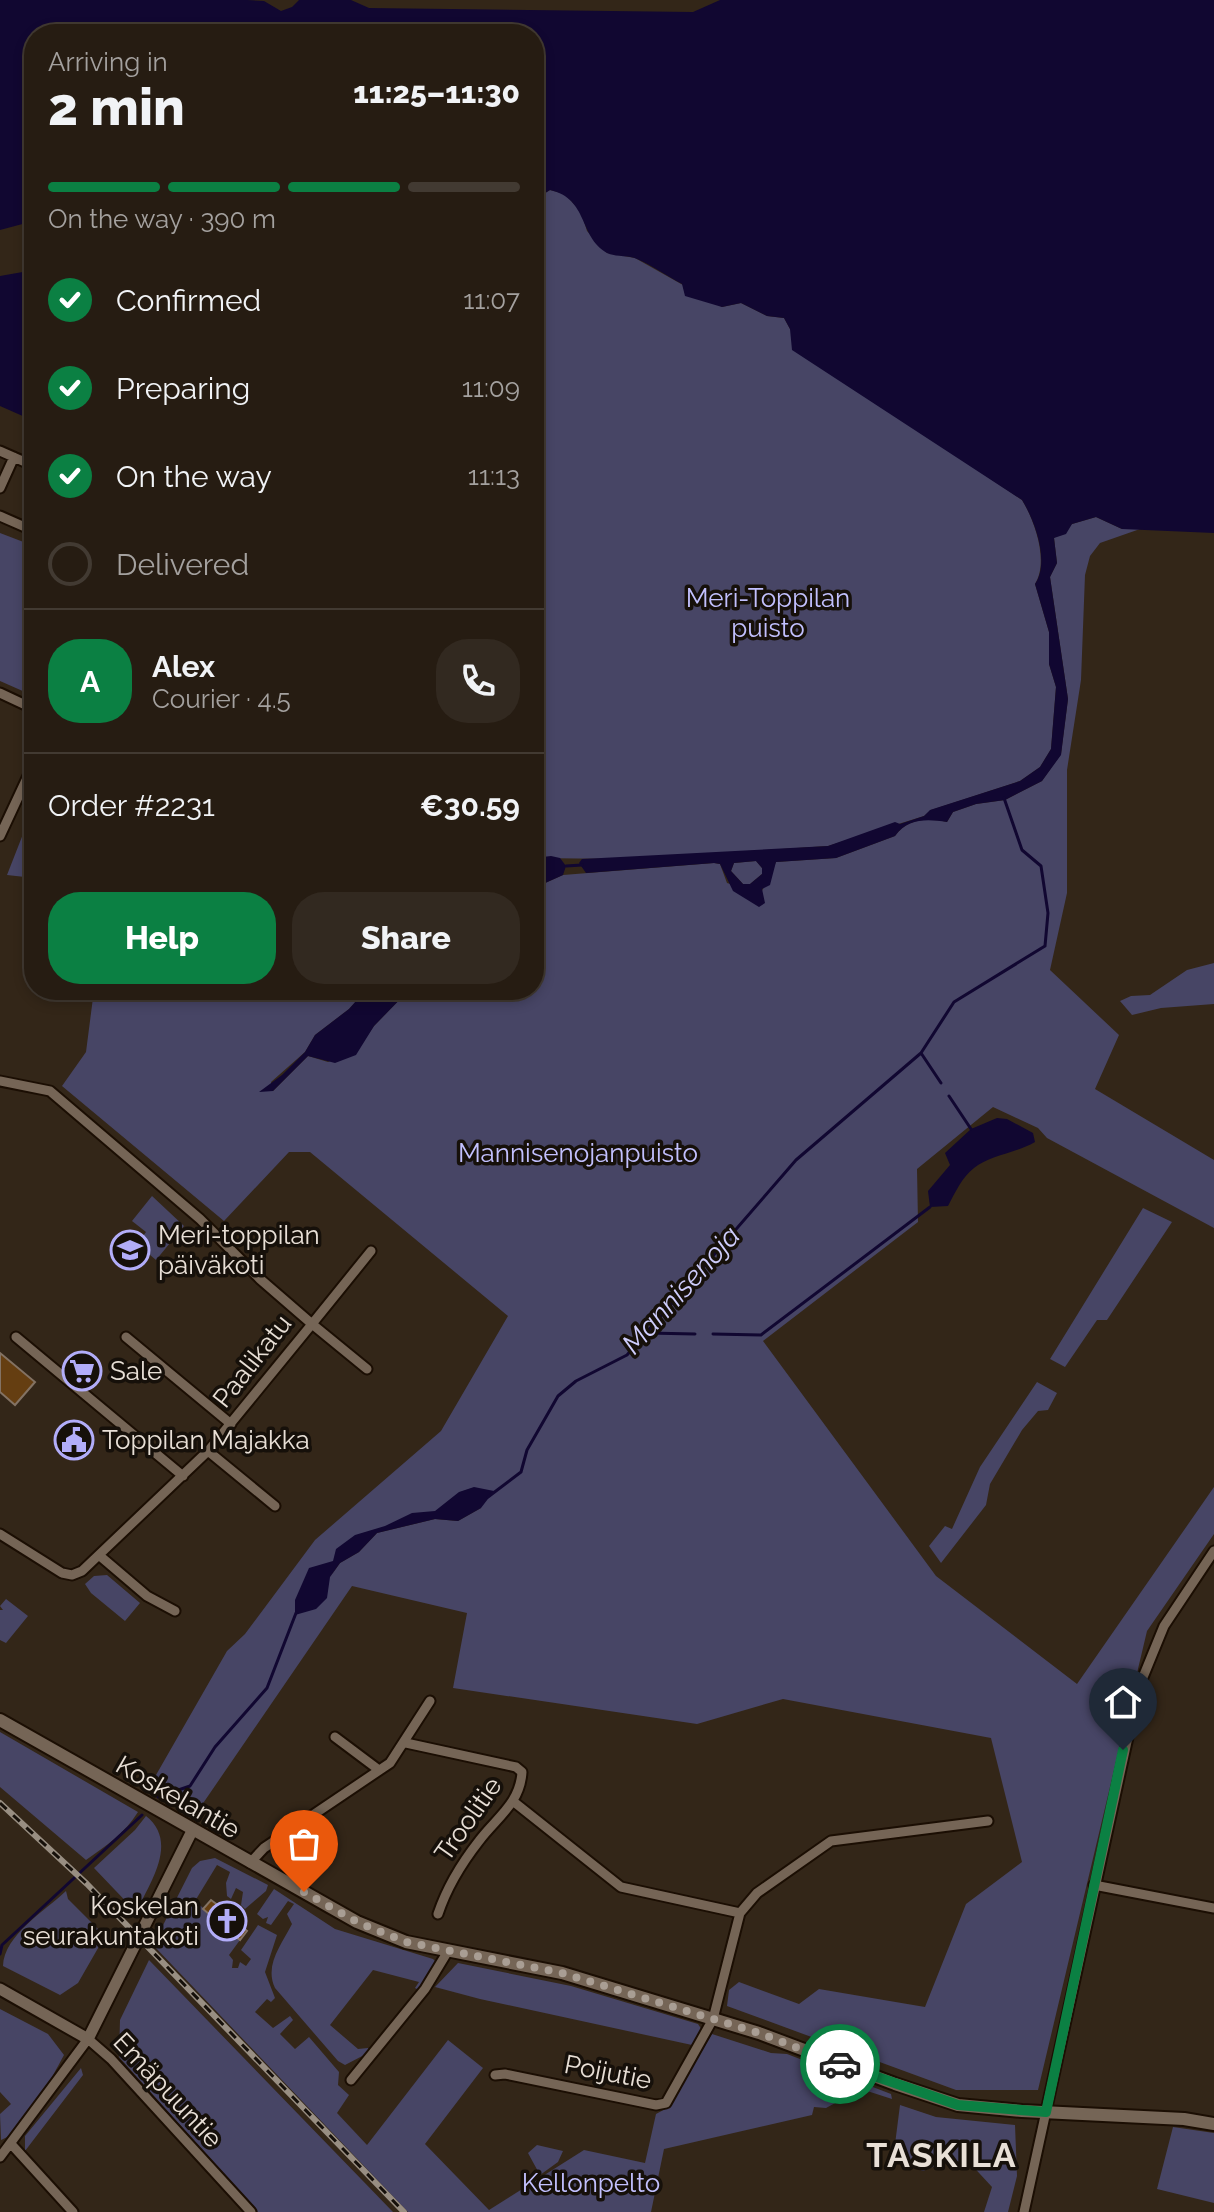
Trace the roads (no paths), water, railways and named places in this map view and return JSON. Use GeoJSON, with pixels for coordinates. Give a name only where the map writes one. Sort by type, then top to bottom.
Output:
{"type":"FeatureCollection","features":[{"type":"Feature","properties":{"kind":"main road","name":"Koskelantie"},"geometry":{"type":"LineString","coordinates":[[0,1720],[357,1922],[406,1942],[562,1973],[713,2019],[958,2105],[1184,2119],[1214,2124]]}},
{"type":"Feature","properties":{"kind":"street"},"geometry":{"type":"LineString","coordinates":[[0,451],[24,462]]}},
{"type":"Feature","properties":{"kind":"street"},"geometry":{"type":"LineString","coordinates":[[0,488],[14,457]]}},
{"type":"Feature","properties":{"kind":"street"},"geometry":{"type":"LineString","coordinates":[[0,516],[24,527]]}},
{"type":"Feature","properties":{"kind":"street"},"geometry":{"type":"LineString","coordinates":[[0,693],[24,704]]}},
{"type":"Feature","properties":{"kind":"street"},"geometry":{"type":"LineString","coordinates":[[0,836],[24,784]]}},
{"type":"Feature","properties":{"kind":"street","name":"Paalikatu"},"geometry":{"type":"LineString","coordinates":[[0,1081],[50,1091],[200,1219],[260,1279],[312,1324],[208,1451],[100,1556],[77,1574],[67,1575],[0,1534]]}},
{"type":"Feature","properties":{"kind":"street"},"geometry":{"type":"LineString","coordinates":[[367,1369],[312,1324],[371,1251]]}},
{"type":"Feature","properties":{"kind":"street"},"geometry":{"type":"LineString","coordinates":[[16,1337],[183,1476]]}},
{"type":"Feature","properties":{"kind":"street"},"geometry":{"type":"LineString","coordinates":[[126,1337],[231,1424]]}},
{"type":"Feature","properties":{"kind":"street"},"geometry":{"type":"LineString","coordinates":[[208,1451],[275,1506]]}},
{"type":"Feature","properties":{"kind":"street"},"geometry":{"type":"LineString","coordinates":[[1024,2212],[1094,1885],[1145,1667],[1164,1626],[1214,1551]]}},
{"type":"Feature","properties":{"kind":"street"},"geometry":{"type":"LineString","coordinates":[[100,1556],[147,1596],[175,1611]]}},
{"type":"Feature","properties":{"kind":"street"},"geometry":{"type":"LineString","coordinates":[[250,1863],[264,1848],[390,1763],[406,1743],[430,1701]]}},
{"type":"Feature","properties":{"kind":"street"},"geometry":{"type":"LineString","coordinates":[[335,1737],[379,1770]]}},
{"type":"Feature","properties":{"kind":"street","name":"Troolitie"},"geometry":{"type":"LineString","coordinates":[[406,1743],[516,1767],[522,1772],[514,1802],[480,1839],[446,1888],[438,1914]]}},
{"type":"Feature","properties":{"kind":"street"},"geometry":{"type":"LineString","coordinates":[[514,1802],[621,1887],[740,1913]]}},
{"type":"Feature","properties":{"kind":"street"},"geometry":{"type":"LineString","coordinates":[[713,2019],[740,1913],[757,1893],[831,1841],[988,1821]]}},
{"type":"Feature","properties":{"kind":"street"},"geometry":{"type":"LineString","coordinates":[[1,2154],[12,2145],[88,2039],[192,1831]]}},
{"type":"Feature","properties":{"kind":"street"},"geometry":{"type":"LineString","coordinates":[[1094,1885],[1214,1908]]}},
{"type":"Feature","properties":{"kind":"street"},"geometry":{"type":"LineString","coordinates":[[351,2080],[425,1989],[448,1951]]}},
{"type":"Feature","properties":{"kind":"street","name":"Emäpuuntie"},"geometry":{"type":"LineString","coordinates":[[0,1989],[88,2039],[111,2059],[251,2212]]}},
{"type":"Feature","properties":{"kind":"street","name":"Poijutie"},"geometry":{"type":"LineString","coordinates":[[495,2075],[505,2074],[661,2105],[669,2100],[713,2019]]}},
{"type":"Feature","properties":{"kind":"street"},"geometry":{"type":"LineString","coordinates":[[12,2145],[73,2212]]}},
{"type":"Feature","properties":{"kind":"waterway","name":"Mannisenoja"},"geometry":{"type":"LineString","coordinates":[[488,1497],[521,1472],[527,1450],[558,1396],[576,1381],[627,1355],[796,1160],[921,1053],[954,1002],[1045,946],[1048,913],[1041,866],[1022,850],[1004,798]]}},
{"type":"Feature","properties":{"kind":"waterway"},"geometry":{"type":"LineString","coordinates":[[566,866],[582,865]]}},
{"type":"Feature","properties":{"kind":"waterway"},"geometry":{"type":"LineString","coordinates":[[921,1053],[941,1083]]}},
{"type":"Feature","properties":{"kind":"waterway"},"geometry":{"type":"LineString","coordinates":[[949,1096],[971,1129]]}},
{"type":"Feature","properties":{"kind":"waterway"},"geometry":{"type":"LineString","coordinates":[[713,1334],[761,1335],[930,1207]]}},
{"type":"Feature","properties":{"kind":"waterway"},"geometry":{"type":"LineString","coordinates":[[647,1333],[695,1334]]}},
{"type":"Feature","properties":{"kind":"waterway","name":"Mannisenoja"},"geometry":{"type":"LineString","coordinates":[[158,1797],[190,1786],[215,1747],[267,1688],[296,1613]]}},
{"type":"Feature","properties":{"kind":"waterway"},"geometry":{"type":"LineString","coordinates":[[0,1954],[2,1945],[142,1815]]}},
{"type":"Feature","properties":{"kind":"railway"},"geometry":{"type":"LineString","coordinates":[[0,1803],[87,1884],[404,2212]]}},
{"type":"Feature","properties":{"kind":"place","name":"Meri-toppilan päiväkoti"},"geometry":{"type":"Point","coordinates":[130,1250]}},
{"type":"Feature","properties":{"kind":"place","name":"Sale"},"geometry":{"type":"Point","coordinates":[82,1371]}},
{"type":"Feature","properties":{"kind":"place","name":"Toppilan Majakka"},"geometry":{"type":"Point","coordinates":[74,1440]}},
{"type":"Feature","properties":{"kind":"place","name":"Koskelan seurakuntakoti"},"geometry":{"type":"Point","coordinates":[227,1921]}},
{"type":"Feature","properties":{"kind":"district","name":"TASKILA"},"geometry":{"type":"Point","coordinates":[942,2155]}},
{"type":"Feature","properties":{"kind":"park label","name":"Meri-Toppilan puisto"},"geometry":{"type":"Point","coordinates":[768,613]}},
{"type":"Feature","properties":{"kind":"park label","name":"Mannisenojanpuisto"},"geometry":{"type":"Point","coordinates":[578,1153]}},
{"type":"Feature","properties":{"kind":"park label","name":"Kellonpelto"},"geometry":{"type":"Point","coordinates":[591,2183]}}]}
